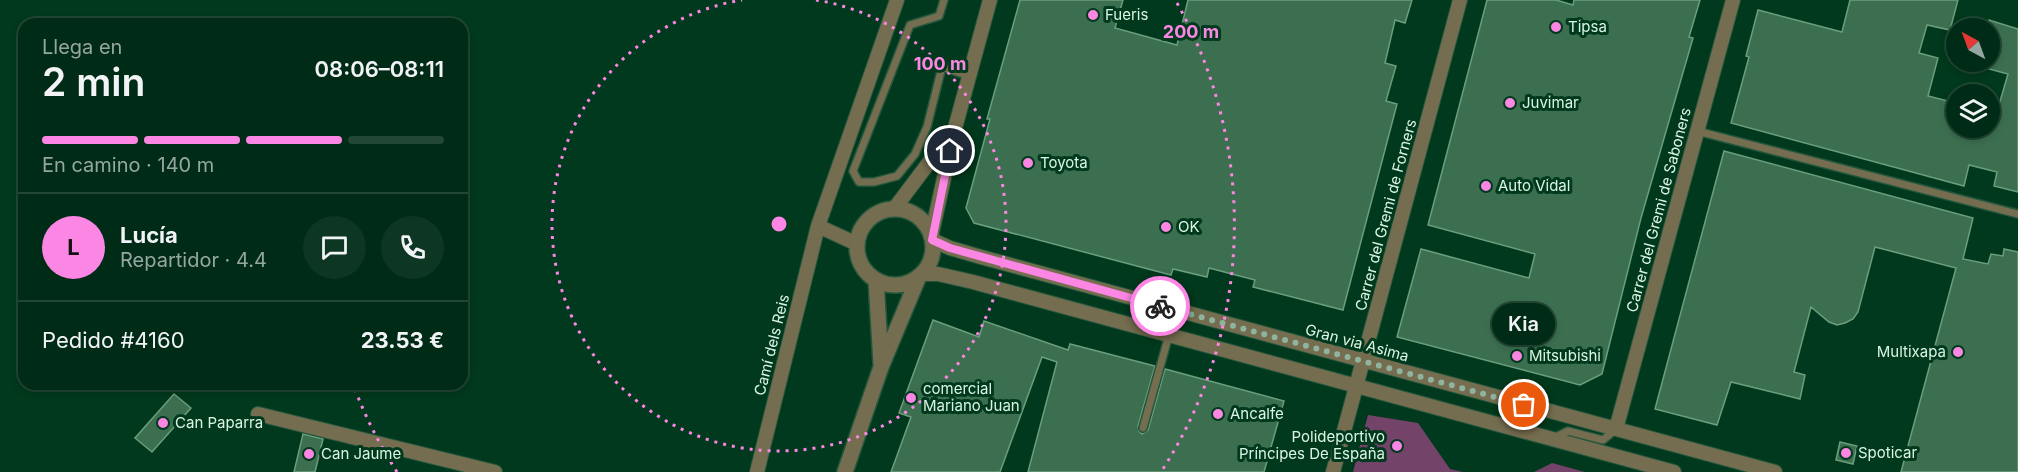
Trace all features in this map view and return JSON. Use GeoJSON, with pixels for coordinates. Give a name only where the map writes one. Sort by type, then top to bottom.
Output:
{"type":"FeatureCollection","features":[{"type":"Feature","properties":{"kind":"street","name":"Camí dels Reis"},"geometry":{"type":"LineString","coordinates":[[757,472],[818,226],[897,0]]}},
{"type":"Feature","properties":{"kind":"street"},"geometry":{"type":"LineString","coordinates":[[845,472],[881,368],[920,275],[931,258],[932,238],[955,128],[990,0]]}},
{"type":"Feature","properties":{"kind":"street","name":"Carrer del Gremi de Forners"},"geometry":{"type":"LineString","coordinates":[[1333,472],[1460,0]]}},
{"type":"Feature","properties":{"kind":"street","name":"Carrer del Gremi de Saboners"},"geometry":{"type":"LineString","coordinates":[[1616,429],[1733,0]]}},
{"type":"Feature","properties":{"kind":"street"},"geometry":{"type":"LineString","coordinates":[[894,209],[955,128]]}},
{"type":"Feature","properties":{"kind":"street"},"geometry":{"type":"LineString","coordinates":[[932,238],[918,217],[906,211],[894,209],[883,211],[865,223],[859,233],[857,244],[861,265],[867,274],[887,284],[898,285],[910,282],[920,275],[938,274],[973,282],[1674,472]]}},
{"type":"Feature","properties":{"kind":"street"},"geometry":{"type":"LineString","coordinates":[[818,226],[857,244]]}},
{"type":"Feature","properties":{"kind":"street","name":"Gran via Asima"},"geometry":{"type":"LineString","coordinates":[[932,238],[950,248],[981,257],[1775,472]]}},
{"type":"Feature","properties":{"kind":"street"},"geometry":{"type":"LineString","coordinates":[[876,280],[881,368]]}},
{"type":"Feature","properties":{"kind":"street"},"geometry":{"type":"LineString","coordinates":[[258,414],[495,472]]}},
{"type":"Feature","properties":{"kind":"lane"},"geometry":{"type":"LineString","coordinates":[[944,0],[939,16],[910,25],[853,171],[858,182],[874,182],[897,176],[915,153],[927,127],[942,67],[969,76]]}},
{"type":"Feature","properties":{"kind":"lane"},"geometry":{"type":"LineString","coordinates":[[1697,130],[2018,214]]}},
{"type":"Feature","properties":{"kind":"lane"},"geometry":{"type":"LineString","coordinates":[[1143,428],[1169,335]]}},
{"type":"Feature","properties":{"kind":"lane"},"geometry":{"type":"LineString","coordinates":[[1552,439],[1568,431],[1603,440],[1616,429]]}},
{"type":"Feature","properties":{"kind":"shaded area","name":"Polideportivo Príncipes De España"},"geometry":{"type":"Polygon","coordinates":[[[1368,415],[1418,423],[1450,469],[1463,472],[1353,472],[1368,415]]]}},
{"type":"Feature","properties":{"kind":"shaded area"},"geometry":{"type":"Polygon","coordinates":[[[1552,463],[1585,472],[1534,472],[1552,463]]]}},
{"type":"Feature","properties":{"kind":"building"},"geometry":{"type":"Polygon","coordinates":[[[1020,0],[1123,0],[1115,28],[1177,45],[1188,0],[1412,0],[1405,23],[1395,20],[1385,63],[1396,66],[1386,101],[1397,104],[1343,310],[1253,287],[1255,280],[1209,268],[1207,277],[1173,269],[1171,275],[974,223],[966,208],[990,119],[987,119],[1020,0]]]}},
{"type":"Feature","properties":{"kind":"building"},"geometry":{"type":"Polygon","coordinates":[[[1487,0],[1556,0],[1573,5],[1574,0],[1700,0],[1689,37],[1693,38],[1641,218],[1602,374],[1580,385],[1397,337],[1421,249],[1529,278],[1535,254],[1428,225],[1487,0]]]}},
{"type":"Feature","properties":{"kind":"building"},"geometry":{"type":"Polygon","coordinates":[[[1850,0],[1958,0],[1953,18],[1946,18],[1946,29],[1927,25],[1919,53],[1938,58],[1928,96],[1946,100],[1946,138],[2000,138],[2000,101],[2008,74],[2000,72],[2000,23],[2018,29],[2018,192],[1994,186],[1997,172],[1969,165],[1964,186],[1731,123],[1749,57],[1746,56],[1758,10],[1842,32],[1850,0]]]}},
{"type":"Feature","properties":{"kind":"building"},"geometry":{"type":"Polygon","coordinates":[[[1724,151],[1973,218],[1963,259],[1988,264],[1991,254],[2003,256],[2004,249],[2018,252],[2018,472],[1901,472],[1956,268],[1875,247],[1858,312],[1853,319],[1837,325],[1829,322],[1811,307],[1794,372],[1805,375],[1800,399],[1731,382],[1717,425],[1655,409],[1724,151]]]}},
{"type":"Feature","properties":{"kind":"building"},"geometry":{"type":"Polygon","coordinates":[[[933,320],[979,337],[984,321],[1068,350],[1070,344],[1155,366],[1138,426],[1142,434],[1148,430],[1165,369],[1284,401],[1264,472],[1028,472],[1057,362],[1042,357],[1000,472],[891,472],[911,417],[899,413],[933,320]]]}},
{"type":"Feature","properties":{"kind":"building","name":"Can Paparra"},"geometry":{"type":"Polygon","coordinates":[[[174,394],[191,408],[152,452],[135,438],[174,394]]]}},
{"type":"Feature","properties":{"kind":"building","name":"Can Jaume"},"geometry":{"type":"Polygon","coordinates":[[[303,434],[323,439],[315,472],[294,472],[303,434]]]}},
{"type":"Feature","properties":{"kind":"building","name":"Spoticar"},"geometry":{"type":"Polygon","coordinates":[[[1840,442],[1857,446],[1853,464],[1836,460],[1840,442]]]}},
{"type":"Feature","properties":{"kind":"way so far"},"geometry":{"type":"LineString","coordinates":[[1160,306],[1524,405]]}},
{"type":"Feature","properties":{"kind":"place","name":"Fueris"},"geometry":{"type":"Point","coordinates":[1093,15]}},
{"type":"Feature","properties":{"kind":"place","name":"Tipsa"},"geometry":{"type":"Point","coordinates":[1556,27]}},
{"type":"Feature","properties":{"kind":"place","name":"Juvimar"},"geometry":{"type":"Point","coordinates":[1510,103]}},
{"type":"Feature","properties":{"kind":"place","name":"Toyota"},"geometry":{"type":"Point","coordinates":[1028,163]}},
{"type":"Feature","properties":{"kind":"place","name":"Auto Vidal"},"geometry":{"type":"Point","coordinates":[1486,186]}},
{"type":"Feature","properties":{"kind":"place","name":"OK"},"geometry":{"type":"Point","coordinates":[1166,227]}},
{"type":"Feature","properties":{"kind":"place","name":"Multixapa"},"geometry":{"type":"Point","coordinates":[1958,352]}},
{"type":"Feature","properties":{"kind":"place","name":"Mitsubishi"},"geometry":{"type":"Point","coordinates":[1517,356]}},
{"type":"Feature","properties":{"kind":"place","name":"comercial Mariano Juan"},"geometry":{"type":"Point","coordinates":[911,398]}},
{"type":"Feature","properties":{"kind":"place","name":"Kia"},"geometry":{"type":"Point","coordinates":[1524,405]}},
{"type":"Feature","properties":{"kind":"place","name":"Ancalfe"},"geometry":{"type":"Point","coordinates":[1218,414]}},
{"type":"Feature","properties":{"kind":"place","name":"Can Paparra"},"geometry":{"type":"Point","coordinates":[163,423]}},
{"type":"Feature","properties":{"kind":"place","name":"Polideportivo Príncipes De España"},"geometry":{"type":"Point","coordinates":[1397,446]}},
{"type":"Feature","properties":{"kind":"place","name":"Spoticar"},"geometry":{"type":"Point","coordinates":[1846,453]}},
{"type":"Feature","properties":{"kind":"place","name":"Can Jaume"},"geometry":{"type":"Point","coordinates":[309,454]}},
{"type":"Feature","properties":{"kind":"route"},"geometry":{"type":"LineString","coordinates":[[950,151],[932,240],[950,248],[1160,306]]}}]}
